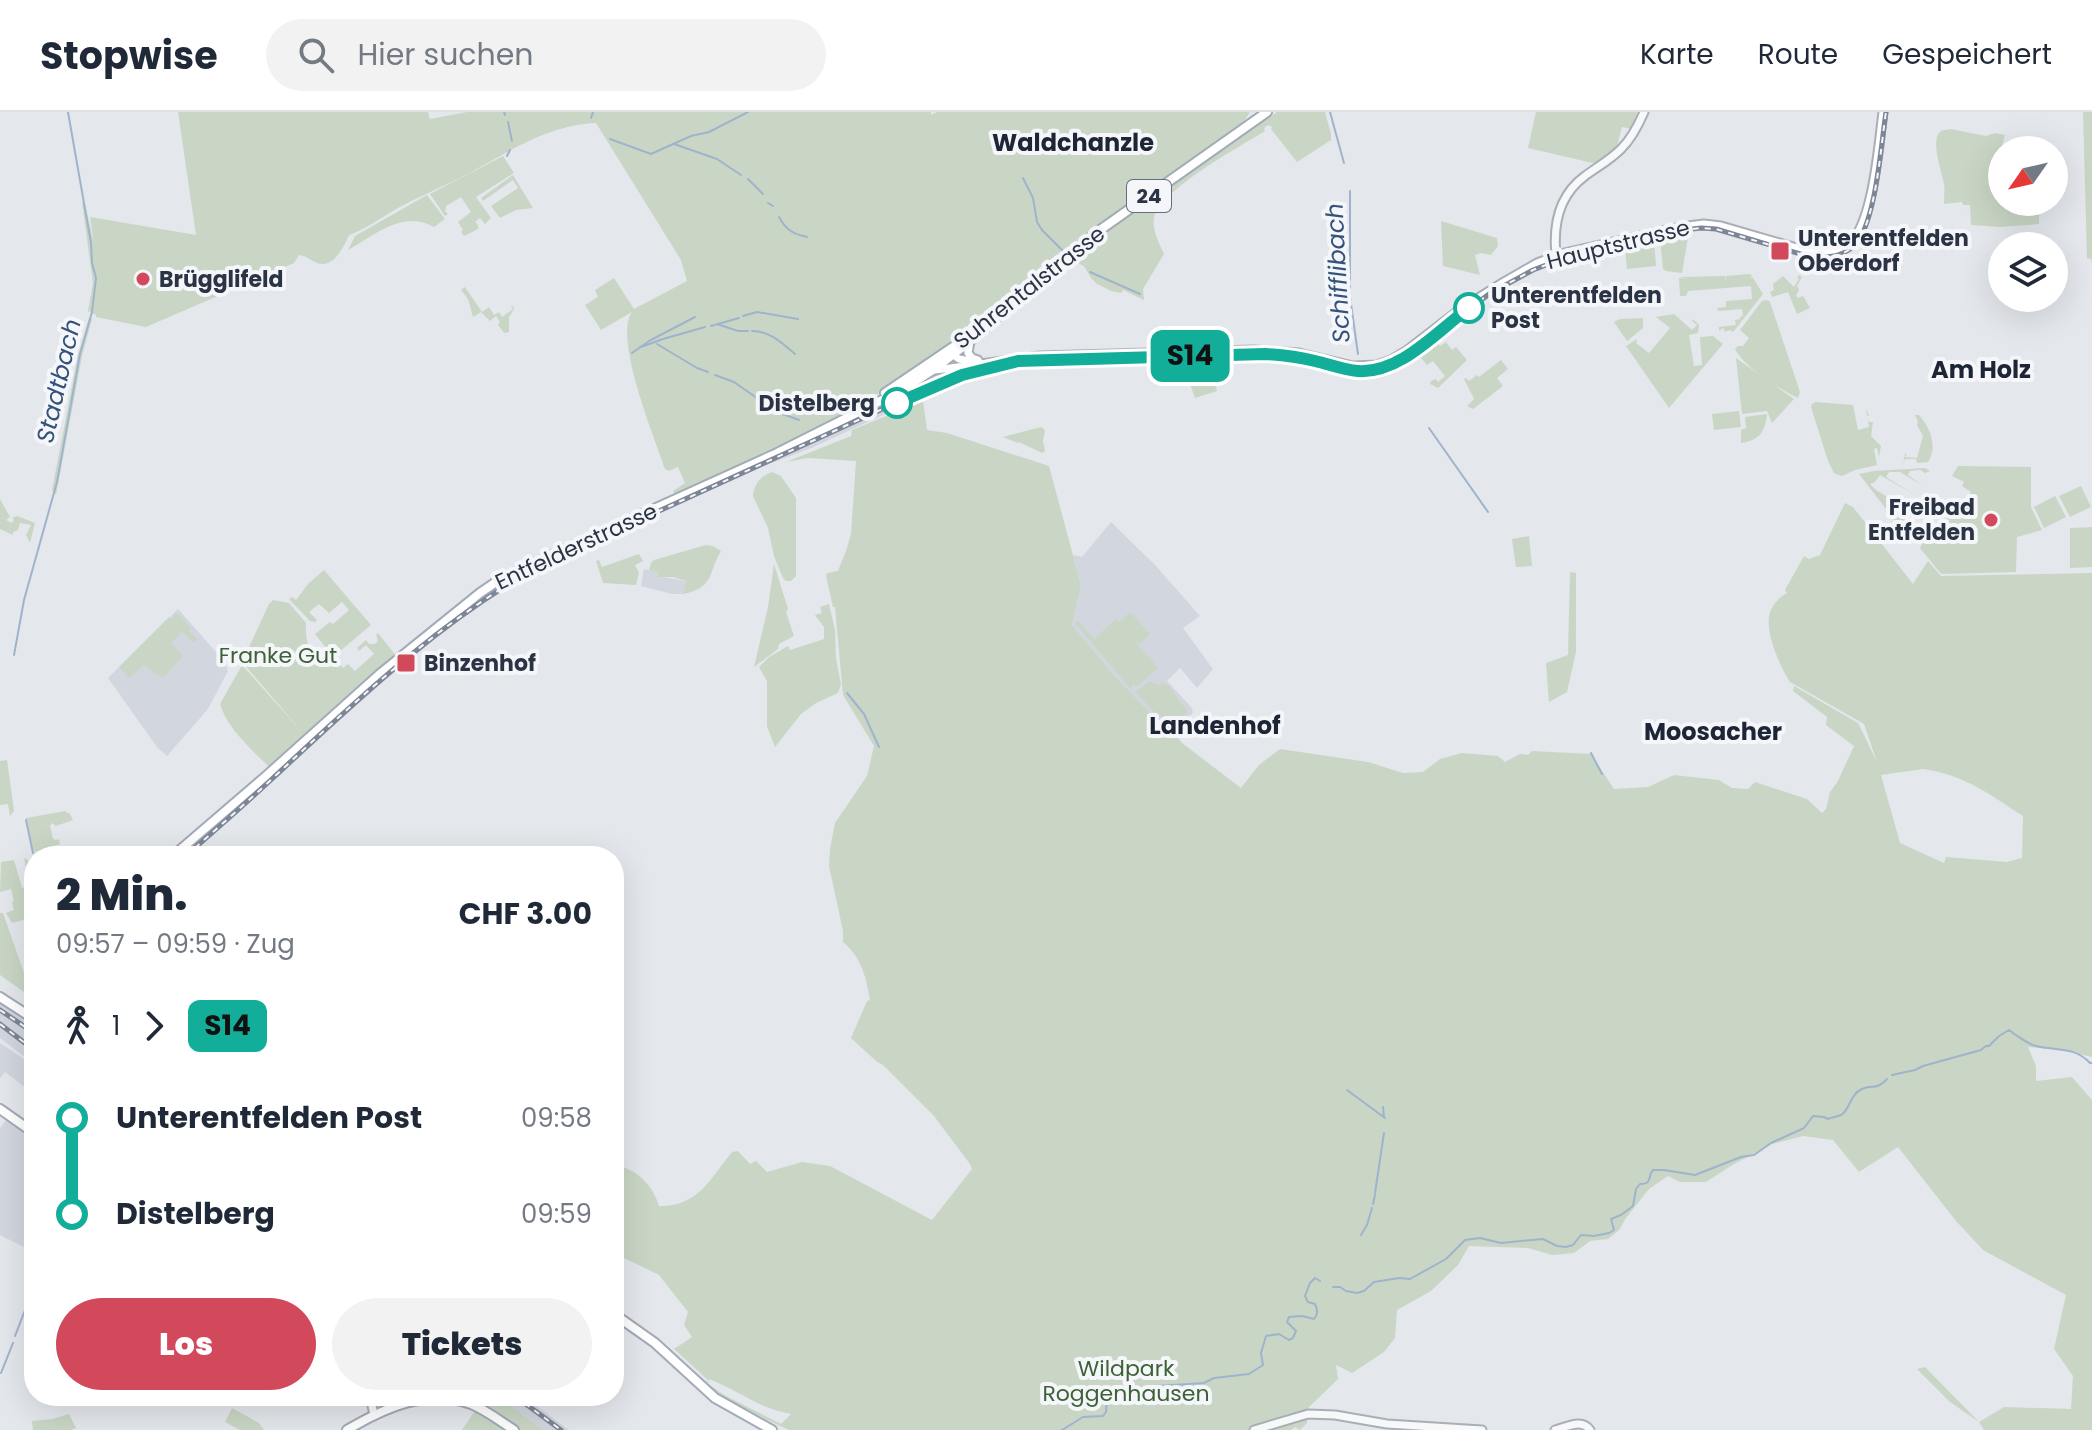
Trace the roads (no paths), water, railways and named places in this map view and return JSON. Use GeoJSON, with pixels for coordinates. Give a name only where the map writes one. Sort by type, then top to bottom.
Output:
{"type":"FeatureCollection","features":[{"type":"Feature","properties":{"kind":"main road","name":"Suhrentalstrasse"},"geometry":{"type":"LineString","coordinates":[[951,354],[1033,282],[1100,230],[1267,112]]}},
{"type":"Feature","properties":{"kind":"main road","name":"Hauptstrasse"},"geometry":{"type":"LineString","coordinates":[[933,370],[1048,355],[1254,350],[1299,353],[1353,366],[1377,365],[1406,351],[1483,294],[1556,255],[1704,224],[1807,251],[1825,253],[1840,249],[1855,238],[1865,216],[1883,112]]}},
{"type":"Feature","properties":{"kind":"main road","name":"Entfelderstrasse"},"geometry":{"type":"LineString","coordinates":[[185,846],[381,673],[488,587],[773,455],[863,408],[970,341],[1033,282]]}},
{"type":"Feature","properties":{"kind":"main road"},"geometry":{"type":"LineString","coordinates":[[970,341],[968,350],[972,358],[988,363]]}},
{"type":"Feature","properties":{"kind":"main road","name":"Entfelderstrasse"},"geometry":{"type":"LineString","coordinates":[[863,408],[891,396],[933,370],[951,354]]}},
{"type":"Feature","properties":{"kind":"main road"},"geometry":{"type":"LineString","coordinates":[[951,354],[965,361],[988,363]]}},
{"type":"Feature","properties":{"kind":"main road"},"geometry":{"type":"LineString","coordinates":[[951,354],[953,361],[960,366]]}},
{"type":"Feature","properties":{"kind":"main road"},"geometry":{"type":"LineString","coordinates":[[0,997],[24,1013]]}},
{"type":"Feature","properties":{"kind":"main road"},"geometry":{"type":"LineString","coordinates":[[0,1109],[24,1126]]}},
{"type":"Feature","properties":{"kind":"main road"},"geometry":{"type":"LineString","coordinates":[[624,1321],[655,1343],[715,1398],[772,1430]]}},
{"type":"Feature","properties":{"kind":"main road"},"geometry":{"type":"LineString","coordinates":[[347,1430],[399,1406]]}},
{"type":"Feature","properties":{"kind":"main road"},"geometry":{"type":"LineString","coordinates":[[471,1406],[514,1430]]}},
{"type":"Feature","properties":{"kind":"street"},"geometry":{"type":"LineString","coordinates":[[1556,255],[1557,222],[1565,196],[1576,183],[1623,147],[1644,112]]}},
{"type":"Feature","properties":{"kind":"street"},"geometry":{"type":"LineString","coordinates":[[372,1406],[374,1415]]}},
{"type":"Feature","properties":{"kind":"street"},"geometry":{"type":"LineString","coordinates":[[1254,1430],[1308,1414],[1387,1424],[1482,1430]]}},
{"type":"Feature","properties":{"kind":"street"},"geometry":{"type":"LineString","coordinates":[[1555,1430],[1581,1423],[1590,1430]]}},
{"type":"Feature","properties":{"kind":"waterway","name":"Stadtbach"},"geometry":{"type":"LineString","coordinates":[[14,655],[24,600],[57,482],[80,354],[92,312],[96,278],[68,112]]}},
{"type":"Feature","properties":{"kind":"waterway"},"geometry":{"type":"LineString","coordinates":[[591,118],[593,112]]}},
{"type":"Feature","properties":{"kind":"waterway"},"geometry":{"type":"LineString","coordinates":[[610,139],[651,154],[691,136],[709,132],[748,112]]}},
{"type":"Feature","properties":{"kind":"waterway","name":"Schifflibach"},"geometry":{"type":"LineString","coordinates":[[1330,112],[1344,163]]}},
{"type":"Feature","properties":{"kind":"waterway"},"geometry":{"type":"LineString","coordinates":[[508,122],[512,141]]}},
{"type":"Feature","properties":{"kind":"waterway"},"geometry":{"type":"LineString","coordinates":[[674,144],[717,159],[741,175]]}},
{"type":"Feature","properties":{"kind":"waterway"},"geometry":{"type":"LineString","coordinates":[[507,156],[510,150]]}},
{"type":"Feature","properties":{"kind":"waterway"},"geometry":{"type":"LineString","coordinates":[[1023,178],[1033,198],[1037,222],[1064,252]]}},
{"type":"Feature","properties":{"kind":"waterway"},"geometry":{"type":"LineString","coordinates":[[748,179],[763,194]]}},
{"type":"Feature","properties":{"kind":"waterway","name":"Schifflibach"},"geometry":{"type":"LineString","coordinates":[[1350,191],[1350,297],[1358,354]]}},
{"type":"Feature","properties":{"kind":"waterway"},"geometry":{"type":"LineString","coordinates":[[768,203],[773,206]]}},
{"type":"Feature","properties":{"kind":"waterway"},"geometry":{"type":"LineString","coordinates":[[779,217],[790,231],[807,237]]}},
{"type":"Feature","properties":{"kind":"waterway"},"geometry":{"type":"LineString","coordinates":[[1090,272],[1140,294]]}},
{"type":"Feature","properties":{"kind":"waterway"},"geometry":{"type":"LineString","coordinates":[[743,316],[757,312],[798,319]]}},
{"type":"Feature","properties":{"kind":"waterway"},"geometry":{"type":"LineString","coordinates":[[632,353],[695,317]]}},
{"type":"Feature","properties":{"kind":"waterway"},"geometry":{"type":"LineString","coordinates":[[711,326],[739,318]]}},
{"type":"Feature","properties":{"kind":"waterway"},"geometry":{"type":"LineString","coordinates":[[717,324],[748,331]]}},
{"type":"Feature","properties":{"kind":"waterway"},"geometry":{"type":"LineString","coordinates":[[641,347],[705,327]]}},
{"type":"Feature","properties":{"kind":"waterway"},"geometry":{"type":"LineString","coordinates":[[752,331],[770,335],[795,354]]}},
{"type":"Feature","properties":{"kind":"waterway"},"geometry":{"type":"LineString","coordinates":[[657,344],[708,372]]}},
{"type":"Feature","properties":{"kind":"waterway"},"geometry":{"type":"LineString","coordinates":[[715,375],[734,382],[777,412],[799,420]]}},
{"type":"Feature","properties":{"kind":"waterway","name":"Schifflibach"},"geometry":{"type":"LineString","coordinates":[[1429,428],[1488,512]]}},
{"type":"Feature","properties":{"kind":"waterway"},"geometry":{"type":"LineString","coordinates":[[847,693],[864,714],[879,747]]}},
{"type":"Feature","properties":{"kind":"waterway","name":"Schifflibach"},"geometry":{"type":"LineString","coordinates":[[1591,753],[1602,774]]}},
{"type":"Feature","properties":{"kind":"waterway","name":"Stadtbach"},"geometry":{"type":"LineString","coordinates":[[26,820],[32,846]]}},
{"type":"Feature","properties":{"kind":"waterway"},"geometry":{"type":"LineString","coordinates":[[1892,1075],[1981,1050],[2009,1030],[2033,1045],[2071,1051],[2092,1063]]}},
{"type":"Feature","properties":{"kind":"waterway"},"geometry":{"type":"LineString","coordinates":[[1333,1287],[1357,1293],[1374,1282],[1410,1279],[1446,1259],[1465,1240],[1480,1238],[1501,1243],[1543,1239],[1566,1247],[1573,1245],[1581,1235],[1609,1233],[1614,1230],[1611,1219],[1633,1206],[1636,1189],[1648,1181],[1653,1170],[1695,1175],[1754,1155],[1771,1143],[1804,1128],[1813,1116],[1828,1119],[1841,1115],[1858,1091],[1877,1086],[1887,1079]]}},
{"type":"Feature","properties":{"kind":"waterway"},"geometry":{"type":"LineString","coordinates":[[1347,1090],[1385,1118]]}},
{"type":"Feature","properties":{"kind":"waterway"},"geometry":{"type":"LineString","coordinates":[[1383,1107],[1384,1117]]}},
{"type":"Feature","properties":{"kind":"waterway"},"geometry":{"type":"LineString","coordinates":[[1375,1193],[1384,1133]]}},
{"type":"Feature","properties":{"kind":"waterway"},"geometry":{"type":"LineString","coordinates":[[1373,1204],[1375,1195]]}},
{"type":"Feature","properties":{"kind":"waterway"},"geometry":{"type":"LineString","coordinates":[[1361,1235],[1372,1208]]}},
{"type":"Feature","properties":{"kind":"waterway"},"geometry":{"type":"LineString","coordinates":[[1062,1430],[1083,1417],[1103,1416],[1107,1398],[1113,1395],[1138,1400],[1149,1396],[1157,1386],[1204,1383],[1214,1378],[1249,1374],[1263,1365],[1261,1353],[1266,1336],[1279,1334],[1289,1340],[1296,1331],[1287,1322],[1289,1317],[1314,1319],[1316,1306],[1308,1302],[1305,1296],[1310,1283],[1315,1278],[1320,1281]]}},
{"type":"Feature","properties":{"kind":"waterway","name":"Stadtbach"},"geometry":{"type":"LineString","coordinates":[[15,1336],[24,1313]]}},
{"type":"Feature","properties":{"kind":"waterway","name":"Stadtbach"},"geometry":{"type":"LineString","coordinates":[[1,1373],[13,1343]]}},
{"type":"Feature","properties":{"kind":"railway"},"geometry":{"type":"LineString","coordinates":[[197,846],[402,662],[507,585],[545,563],[924,390],[962,375],[1018,361],[1265,354],[1359,371],[1382,369],[1408,355],[1489,294],[1533,270],[1572,255],[1683,230],[1716,229],[1807,256],[1838,255],[1854,246],[1868,221],[1886,112]]}},
{"type":"Feature","properties":{"kind":"railway"},"geometry":{"type":"LineString","coordinates":[[0,1010],[24,1026]]}},
{"type":"Feature","properties":{"kind":"railway"},"geometry":{"type":"LineString","coordinates":[[0,1024],[24,1042]]}},
{"type":"Feature","properties":{"kind":"railway"},"geometry":{"type":"LineString","coordinates":[[529,1406],[561,1430]]}},
{"type":"Feature","properties":{"kind":"train","name":"S14"},"geometry":{"type":"LineString","coordinates":[[897,403],[962,375],[1018,361],[1265,354],[1294,357],[1349,370],[1382,369],[1408,355],[1469,308]]}},
{"type":"Feature","properties":{"kind":"place","name":"Unterentfelden Oberdorf"},"geometry":{"type":"Point","coordinates":[1780,251]}},
{"type":"Feature","properties":{"kind":"place","name":"Brügglifeld"},"geometry":{"type":"Point","coordinates":[143,279]}},
{"type":"Feature","properties":{"kind":"place","name":"Unterentfelden Post"},"geometry":{"type":"Point","coordinates":[1469,308]}},
{"type":"Feature","properties":{"kind":"place","name":"Distelberg"},"geometry":{"type":"Point","coordinates":[897,403]}},
{"type":"Feature","properties":{"kind":"place","name":"Freibad Entfelden"},"geometry":{"type":"Point","coordinates":[1991,520]}},
{"type":"Feature","properties":{"kind":"place","name":"Binzenhof"},"geometry":{"type":"Point","coordinates":[406,663]}},
{"type":"Feature","properties":{"kind":"district","name":"Waldchanzle"},"geometry":{"type":"Point","coordinates":[1073,143]}},
{"type":"Feature","properties":{"kind":"district","name":"Am Holz"},"geometry":{"type":"Point","coordinates":[1981,370]}},
{"type":"Feature","properties":{"kind":"district","name":"Landenhof"},"geometry":{"type":"Point","coordinates":[1215,726]}},
{"type":"Feature","properties":{"kind":"district","name":"Moosacher"},"geometry":{"type":"Point","coordinates":[1713,732]}},
{"type":"Feature","properties":{"kind":"park label","name":"Franke Gut"},"geometry":{"type":"Point","coordinates":[278,655]}},
{"type":"Feature","properties":{"kind":"park label","name":"Wildpark Roggenhausen"},"geometry":{"type":"Point","coordinates":[1126,1380]}}]}
